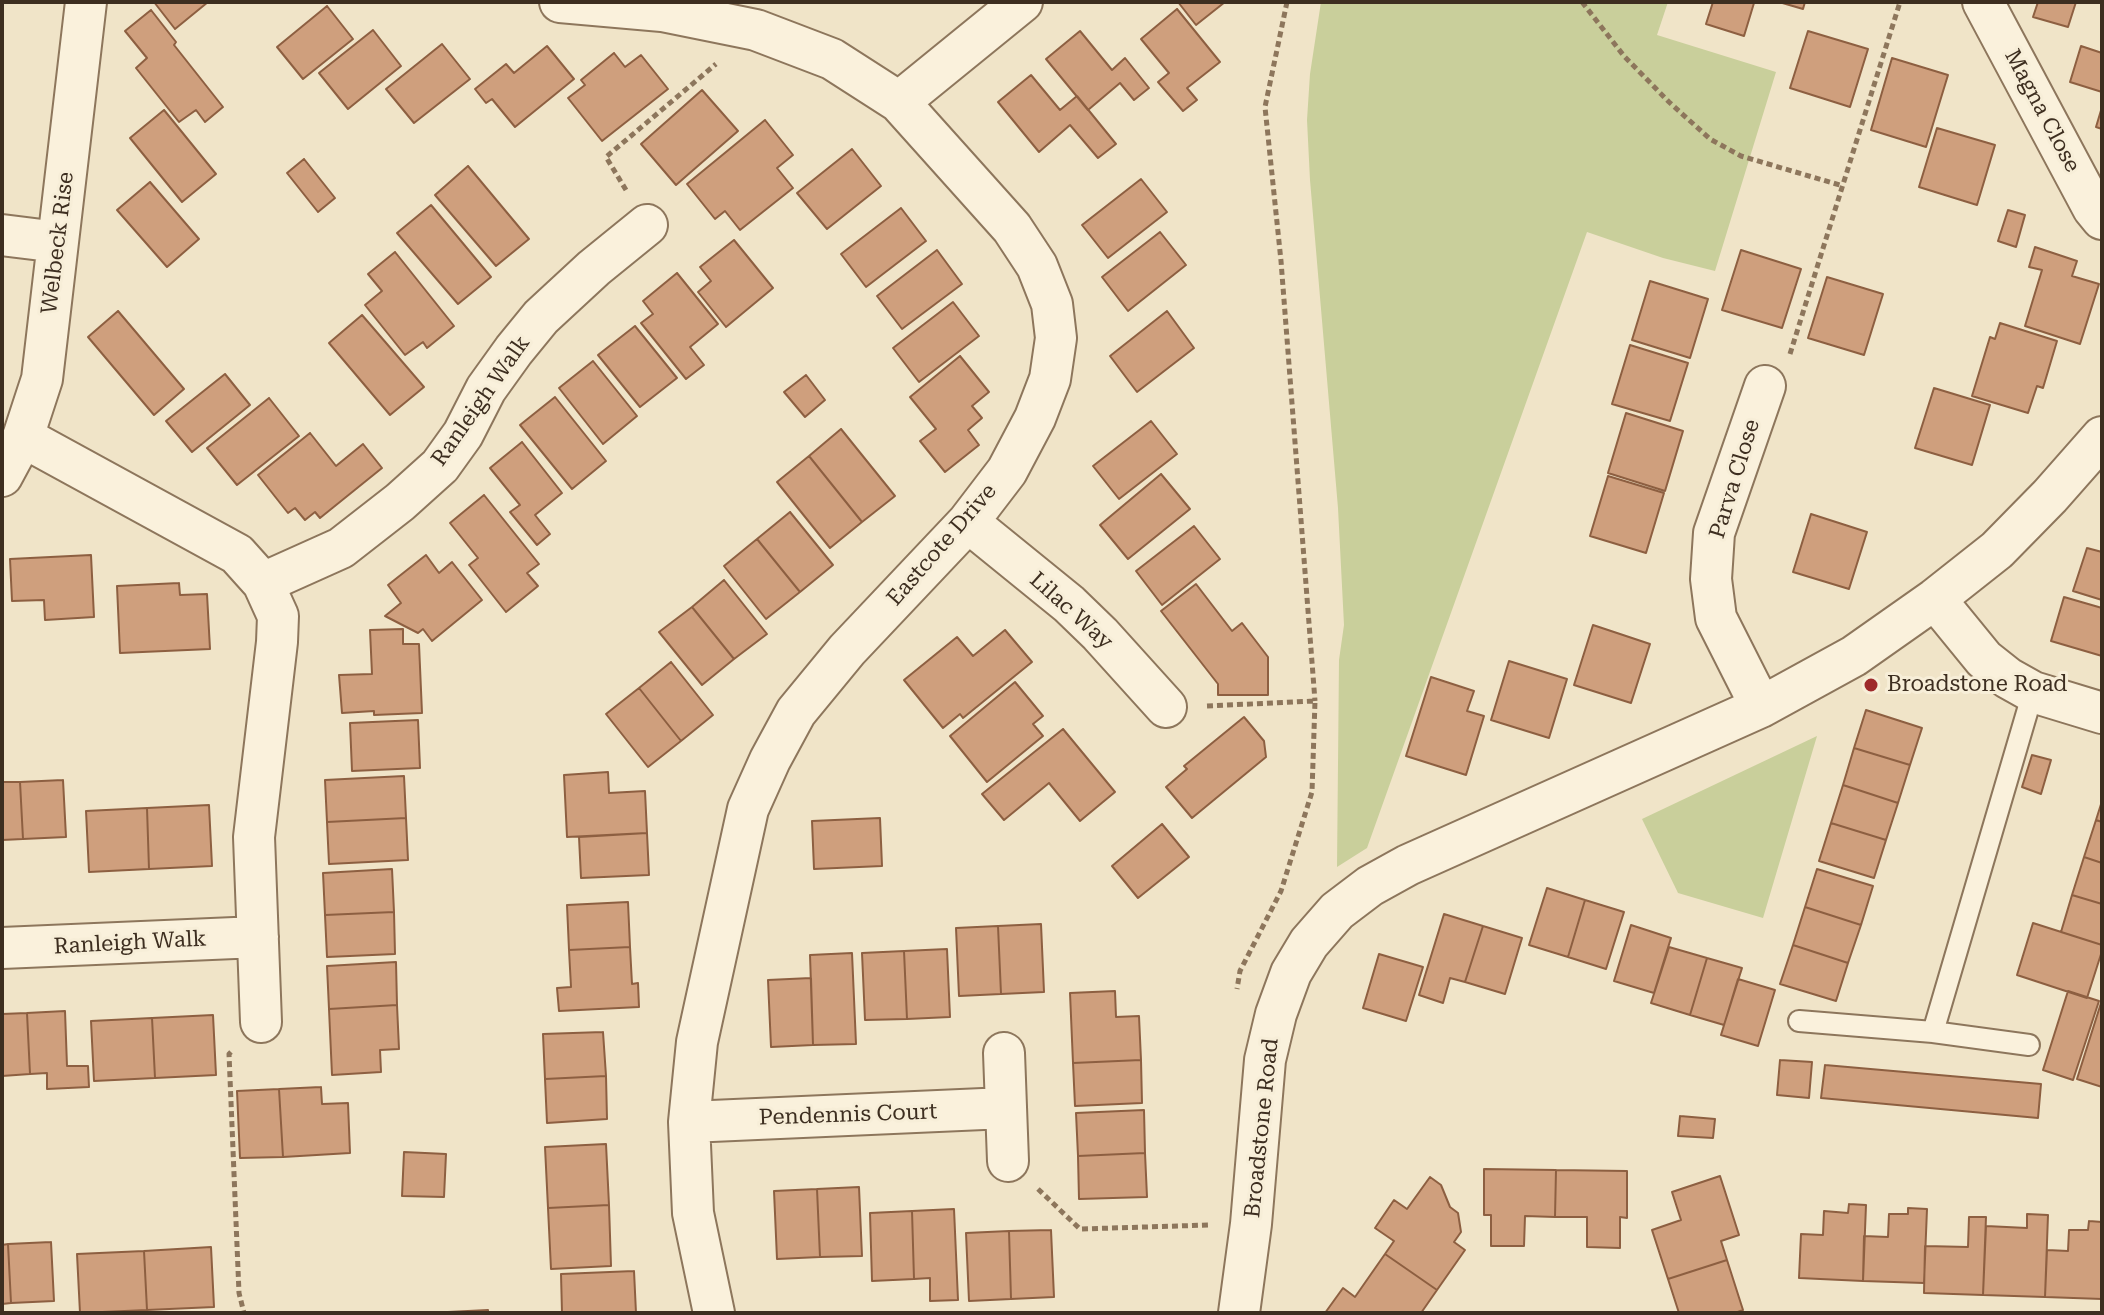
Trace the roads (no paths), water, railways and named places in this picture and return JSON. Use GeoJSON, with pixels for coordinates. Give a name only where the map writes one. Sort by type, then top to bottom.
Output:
{"type":"FeatureCollection","features":[{"type":"Feature","properties":{"kind":"street","name":"Welbeck Rise"},"geometry":{"type":"LineString","coordinates":[[2,476],[23,437],[42,379],[86,2]]}},
{"type":"Feature","properties":{"kind":"street","name":"Eastcote Drive"},"geometry":{"type":"LineString","coordinates":[[560,2],[662,6],[756,30],[832,59],[899,102],[1012,228],[1037,266],[1052,304],[1056,338],[1050,379],[1035,418],[1007,471],[968,522],[847,650],[796,712],[748,809],[697,1042],[689,1122],[693,1213],[714,1313]]}},
{"type":"Feature","properties":{"kind":"street"},"geometry":{"type":"LineString","coordinates":[[899,102],[1022,2]]}},
{"type":"Feature","properties":{"kind":"street","name":"Magna Close"},"geometry":{"type":"LineString","coordinates":[[1983,2],[2093,208],[2102,219]]}},
{"type":"Feature","properties":{"kind":"street","name":"Ranleigh Walk"},"geometry":{"type":"LineString","coordinates":[[263,583],[341,548],[440,466],[463,434],[486,389],[541,317],[647,225]]}},
{"type":"Feature","properties":{"kind":"street"},"geometry":{"type":"LineString","coordinates":[[2,235],[58,242]]}},
{"type":"Feature","properties":{"kind":"street","name":"Parva Close"},"geometry":{"type":"LineString","coordinates":[[1761,707],[1716,618],[1711,579],[1714,533],[1765,386]]}},
{"type":"Feature","properties":{"kind":"street"},"geometry":{"type":"LineString","coordinates":[[23,437],[237,554],[263,583],[278,616],[254,837],[261,1022]]}},
{"type":"Feature","properties":{"kind":"street","name":"Broadstone Road"},"geometry":{"type":"LineString","coordinates":[[1239,1313],[1251,1224],[1265,1060],[1276,1014],[1291,973],[1309,943],[1337,911],[1370,886],[1408,865],[1761,707],[1854,656],[1935,599],[1997,550],[2102,437]]}},
{"type":"Feature","properties":{"kind":"street","name":"Lilac Way"},"geometry":{"type":"LineString","coordinates":[[968,522],[1069,604],[1166,707]]}},
{"type":"Feature","properties":{"kind":"street"},"geometry":{"type":"LineString","coordinates":[[1935,599],[1984,659],[2008,678],[2033,692],[2102,713]]}},
{"type":"Feature","properties":{"kind":"street","name":"Ranleigh Walk"},"geometry":{"type":"LineString","coordinates":[[2,948],[258,937]]}},
{"type":"Feature","properties":{"kind":"street"},"geometry":{"type":"LineString","coordinates":[[1004,1053],[1008,1161]]}},
{"type":"Feature","properties":{"kind":"street","name":"Pendennis Court"},"geometry":{"type":"LineString","coordinates":[[689,1122],[1006,1108]]}},
{"type":"Feature","properties":{"kind":"lane"},"geometry":{"type":"LineString","coordinates":[[1933,1032],[2033,692]]}},
{"type":"Feature","properties":{"kind":"lane"},"geometry":{"type":"LineString","coordinates":[[1799,1021],[1933,1032],[2029,1045]]}},
{"type":"Feature","properties":{"kind":"place","name":"Broadstone Road"},"geometry":{"type":"Point","coordinates":[1871,685]}}]}
